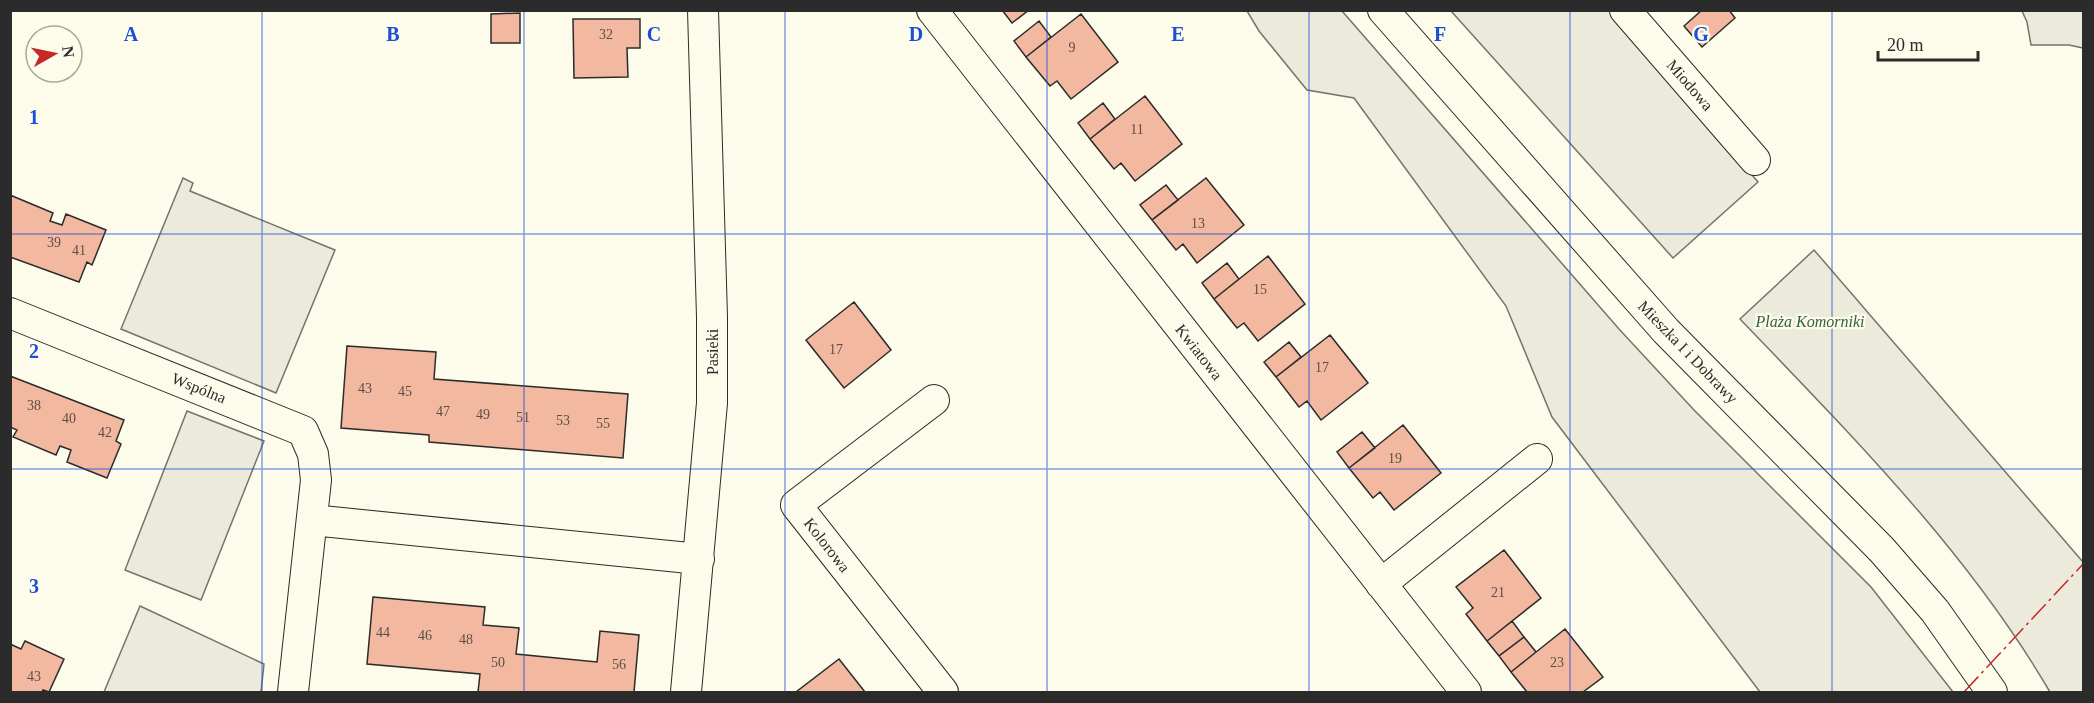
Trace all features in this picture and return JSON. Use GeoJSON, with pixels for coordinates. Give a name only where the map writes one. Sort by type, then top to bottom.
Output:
{"type":"FeatureCollection","features":[{"type":"Feature","properties":{"kind":"street","name":"Pasieki"},"geometry":{"type":"LineString","coordinates":[[686,693],[712,403],[712,316],[703,10]]}},
{"type":"Feature","properties":{"kind":"street","name":"Kwiatowa"},"geometry":{"type":"LineString","coordinates":[[932,10],[1466,693]]}},
{"type":"Feature","properties":{"kind":"street","name":"Mieszka I i Dobrawy"},"geometry":{"type":"LineString","coordinates":[[1383,10],[1666,331],[1888,557],[1935,611],[1992,693]]}},
{"type":"Feature","properties":{"kind":"street","name":"Miodowa"},"geometry":{"type":"LineString","coordinates":[[1626,10],[1755,160]]}},
{"type":"Feature","properties":{"kind":"street","name":"Wspólna"},"geometry":{"type":"LineString","coordinates":[[10,313],[303,431],[313,454],[316,480],[293,693]]}},
{"type":"Feature","properties":{"kind":"street","name":"Kolorowa"},"geometry":{"type":"LineString","coordinates":[[934,400],[796,505],[943,693]]}},
{"type":"Feature","properties":{"kind":"street"},"geometry":{"type":"LineString","coordinates":[[1381,584],[1537,459]]}},
{"type":"Feature","properties":{"kind":"street"},"geometry":{"type":"LineString","coordinates":[[312,520],[699,559]]}},
{"type":"Feature","properties":{"kind":"green space"},"geometry":{"type":"Polygon","coordinates":[[[1247,11],[1342,11],[1619,329],[1694,410],[1871,587],[1953,692],[1760,692],[1552,417],[1506,306],[1354,98],[1307,90],[1259,31],[1247,11]]]}},
{"type":"Feature","properties":{"kind":"green space"},"geometry":{"type":"Polygon","coordinates":[[[1451,11],[1610,11],[1758,182],[1673,258],[1451,11]]]}},
{"type":"Feature","properties":{"kind":"green space"},"geometry":{"type":"Polygon","coordinates":[[[2022,11],[2083,11],[2083,48],[2069,45],[2031,45],[2027,22],[2022,11]]]}},
{"type":"Feature","properties":{"kind":"green space","name":"Plaża Komorniki"},"geometry":{"type":"Polygon","coordinates":[[[1814,250],[2083,562],[2083,692],[2050,692],[1983,591],[1945,543],[1866,452],[1740,319],[1814,250]]]}},
{"type":"Feature","properties":{"kind":"shaded area"},"geometry":{"type":"Polygon","coordinates":[[[183,178],[193,183],[190,191],[335,250],[276,393],[121,329],[183,178]]]}},
{"type":"Feature","properties":{"kind":"shaded area"},"geometry":{"type":"Polygon","coordinates":[[[187,411],[264,441],[201,600],[125,570],[187,411]]]}},
{"type":"Feature","properties":{"kind":"shaded area"},"geometry":{"type":"Polygon","coordinates":[[[140,606],[264,664],[261,692],[104,692],[140,606]]]}},
{"type":"Feature","properties":{"kind":"building"},"geometry":{"type":"Polygon","coordinates":[[[1002,10],[1029,10],[1012,23],[1002,10]]]}},
{"type":"Feature","properties":{"kind":"building"},"geometry":{"type":"Polygon","coordinates":[[[1702,10],[1729,10],[1735,18],[1702,47],[1684,26],[1702,10]]]}},
{"type":"Feature","properties":{"kind":"building"},"geometry":{"type":"Polygon","coordinates":[[[520,13],[520,43],[491,43],[491,14],[520,13]]]}},
{"type":"Feature","properties":{"kind":"building"},"geometry":{"type":"Polygon","coordinates":[[[1081,14],[1118,62],[1071,99],[1057,81],[1050,86],[1026,57],[1081,14]]]}},
{"type":"Feature","properties":{"kind":"building"},"geometry":{"type":"Polygon","coordinates":[[[573,19],[640,19],[640,48],[627,48],[628,77],[574,78],[573,19]]]}},
{"type":"Feature","properties":{"kind":"building"},"geometry":{"type":"Polygon","coordinates":[[[1039,21],[1051,37],[1026,57],[1014,41],[1039,21]]]}},
{"type":"Feature","properties":{"kind":"building"},"geometry":{"type":"Polygon","coordinates":[[[1145,96],[1182,144],[1135,181],[1121,163],[1114,169],[1090,139],[1145,96]]]}},
{"type":"Feature","properties":{"kind":"building"},"geometry":{"type":"Polygon","coordinates":[[[1103,103],[1115,119],[1090,139],[1078,123],[1103,103]]]}},
{"type":"Feature","properties":{"kind":"building"},"geometry":{"type":"Polygon","coordinates":[[[1206,178],[1244,225],[1197,263],[1183,244],[1176,250],[1152,220],[1206,178]]]}},
{"type":"Feature","properties":{"kind":"building"},"geometry":{"type":"Polygon","coordinates":[[[1166,185],[1178,200],[1152,220],[1140,205],[1166,185]]]}},
{"type":"Feature","properties":{"kind":"building"},"geometry":{"type":"Polygon","coordinates":[[[10,195],[53,213],[50,221],[62,225],[66,214],[106,230],[92,265],[87,262],[79,282],[10,257],[10,195]]]}},
{"type":"Feature","properties":{"kind":"building"},"geometry":{"type":"Polygon","coordinates":[[[1268,256],[1305,304],[1258,341],[1244,323],[1237,328],[1214,299],[1268,256]]]}},
{"type":"Feature","properties":{"kind":"building"},"geometry":{"type":"Polygon","coordinates":[[[1227,263],[1239,279],[1214,299],[1202,283],[1227,263]]]}},
{"type":"Feature","properties":{"kind":"building"},"geometry":{"type":"Polygon","coordinates":[[[854,302],[891,350],[844,388],[806,340],[854,302]]]}},
{"type":"Feature","properties":{"kind":"building"},"geometry":{"type":"Polygon","coordinates":[[[1330,335],[1368,383],[1321,420],[1307,401],[1299,407],[1276,377],[1330,335]]]}},
{"type":"Feature","properties":{"kind":"building"},"geometry":{"type":"Polygon","coordinates":[[[1289,342],[1301,357],[1276,377],[1264,362],[1289,342]]]}},
{"type":"Feature","properties":{"kind":"building"},"geometry":{"type":"Polygon","coordinates":[[[347,346],[436,352],[434,379],[628,394],[623,458],[429,442],[429,435],[341,428],[347,346]]]}},
{"type":"Feature","properties":{"kind":"building"},"geometry":{"type":"Polygon","coordinates":[[[10,376],[124,420],[116,441],[121,444],[107,478],[67,462],[71,450],[60,446],[56,455],[13,437],[17,430],[10,427],[10,376]]]}},
{"type":"Feature","properties":{"kind":"building"},"geometry":{"type":"Polygon","coordinates":[[[1403,425],[1441,473],[1394,510],[1380,492],[1373,498],[1349,468],[1403,425]]]}},
{"type":"Feature","properties":{"kind":"building"},"geometry":{"type":"Polygon","coordinates":[[[1362,432],[1375,448],[1349,468],[1337,452],[1362,432]]]}},
{"type":"Feature","properties":{"kind":"building"},"geometry":{"type":"Polygon","coordinates":[[[1504,550],[1541,598],[1487,641],[1466,614],[1473,608],[1456,587],[1504,550]]]}},
{"type":"Feature","properties":{"kind":"building"},"geometry":{"type":"Polygon","coordinates":[[[373,597],[485,607],[483,625],[519,628],[516,654],[597,662],[600,631],[639,635],[634,692],[478,692],[480,674],[367,664],[373,597]]]}},
{"type":"Feature","properties":{"kind":"building"},"geometry":{"type":"Polygon","coordinates":[[[1512,621],[1524,637],[1499,656],[1487,641],[1512,621]]]}},
{"type":"Feature","properties":{"kind":"building"},"geometry":{"type":"Polygon","coordinates":[[[1565,629],[1603,677],[1583,692],[1527,692],[1511,672],[1565,629]]]}},
{"type":"Feature","properties":{"kind":"building"},"geometry":{"type":"Polygon","coordinates":[[[1524,637],[1536,652],[1511,672],[1499,656],[1524,637]]]}},
{"type":"Feature","properties":{"kind":"building"},"geometry":{"type":"Polygon","coordinates":[[[25,641],[64,659],[49,692],[43,690],[42,692],[10,692],[10,644],[21,649],[25,641]]]}},
{"type":"Feature","properties":{"kind":"building"},"geometry":{"type":"Polygon","coordinates":[[[839,659],[865,692],[796,692],[839,659]]]}},
{"type":"Feature","properties":{"kind":"power"},"geometry":{"type":"LineString","coordinates":[[1964,692],[2084,563]]}}]}
